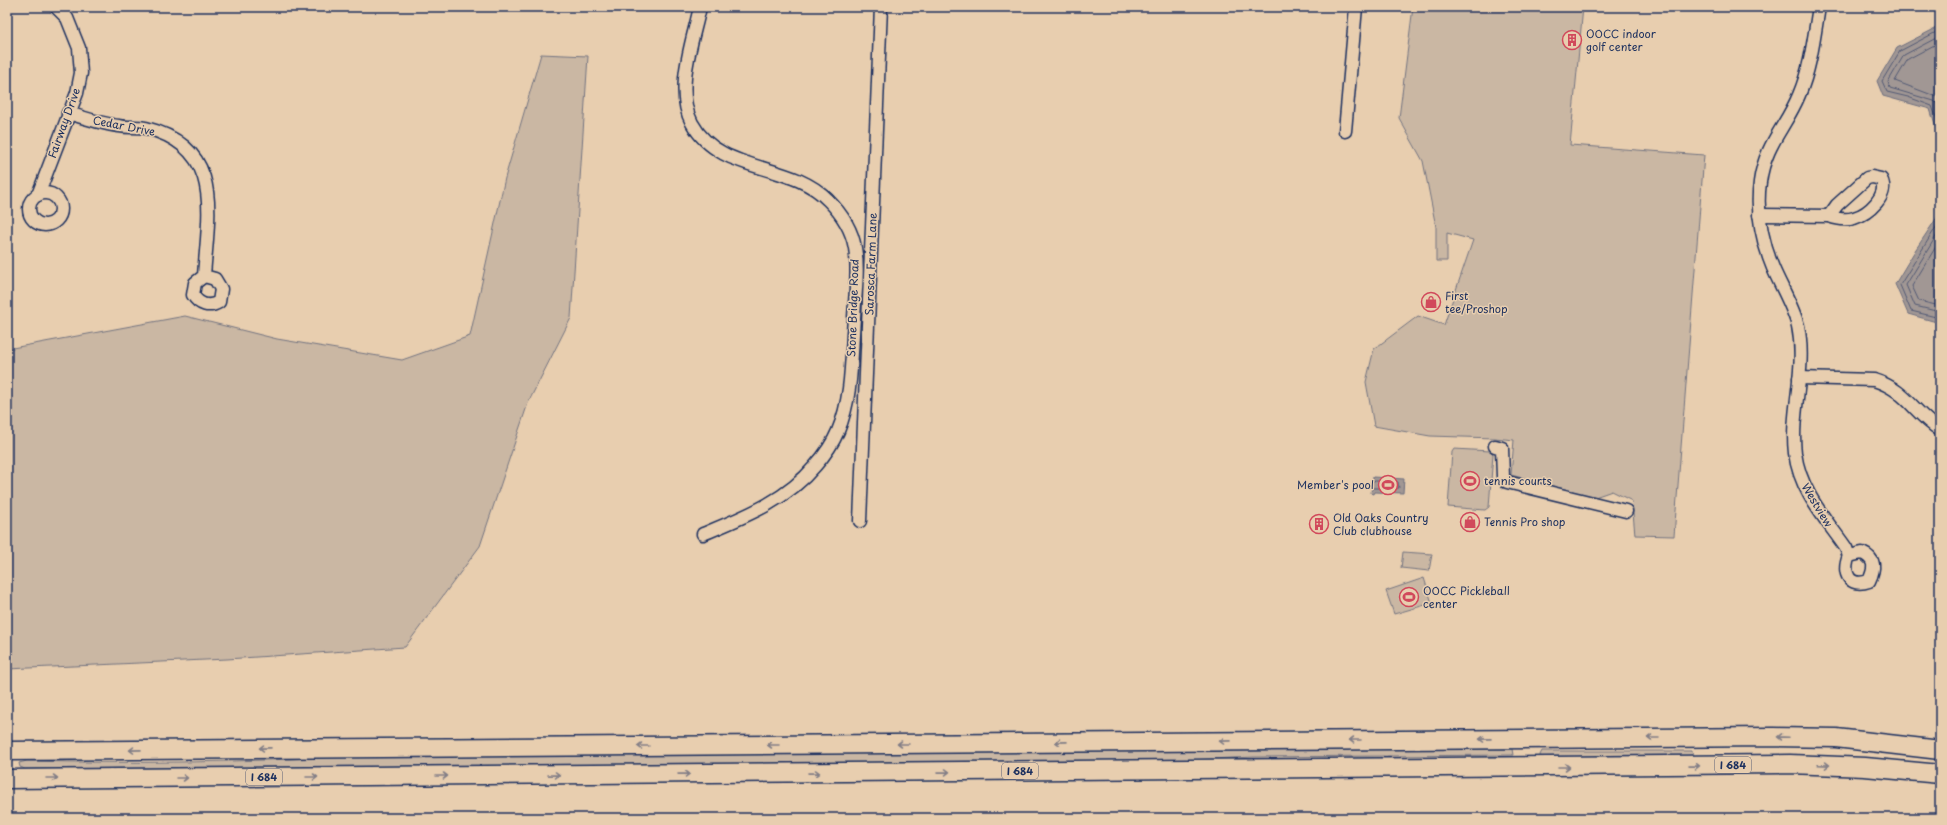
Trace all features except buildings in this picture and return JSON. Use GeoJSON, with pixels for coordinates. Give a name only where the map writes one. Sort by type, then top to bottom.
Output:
{"type":"FeatureCollection","features":[{"type":"Feature","properties":{"kind":"highway"},"geometry":{"type":"LineString","coordinates":[[1836,738],[1867,733],[1940,740]]}},
{"type":"Feature","properties":{"kind":"highway"},"geometry":{"type":"LineString","coordinates":[[7,751],[1524,738],[1836,738],[1940,750]]}},
{"type":"Feature","properties":{"kind":"highway","name":"I 684"},"geometry":{"type":"LineString","coordinates":[[7,778],[1782,764],[1865,767],[1940,774]]}},
{"type":"Feature","properties":{"kind":"street","name":"Fairway Drive"},"geometry":{"type":"LineString","coordinates":[[38,195],[77,93],[81,73],[79,48],[67,18],[56,7]]}},
{"type":"Feature","properties":{"kind":"street","name":"Stone Bridge Road"},"geometry":{"type":"LineString","coordinates":[[700,7],[684,89],[691,122],[700,135],[716,149],[730,158],[778,172],[809,185],[828,200],[841,216],[851,233],[855,249],[856,289],[850,380],[846,407],[838,432],[816,466],[796,487],[765,507],[703,534]]}},
{"type":"Feature","properties":{"kind":"street","name":"Sarosca Farm Lane"},"geometry":{"type":"LineString","coordinates":[[860,521],[881,7]]}},
{"type":"Feature","properties":{"kind":"street"},"geometry":{"type":"LineString","coordinates":[[1345,131],[1356,7]]}},
{"type":"Feature","properties":{"kind":"street","name":"Westview"},"geometry":{"type":"LineString","coordinates":[[1819,7],[1814,48],[1805,81],[1799,97],[1768,150],[1758,197],[1759,214],[1765,245],[1773,269],[1798,326],[1801,351],[1795,442],[1798,464],[1803,482],[1811,498],[1846,548],[1849,556]]}},
{"type":"Feature","properties":{"kind":"street","name":"Cedar Drive"},"geometry":{"type":"LineString","coordinates":[[68,114],[119,127],[144,128],[160,132],[177,142],[192,154],[201,167],[208,199],[204,276]]}},
{"type":"Feature","properties":{"kind":"street"},"geometry":{"type":"LineString","coordinates":[[1759,214],[1829,216]]}},
{"type":"Feature","properties":{"kind":"street"},"geometry":{"type":"LineString","coordinates":[[1799,378],[1874,380],[1904,396],[1940,430]]}},
{"type":"Feature","properties":{"kind":"street"},"geometry":{"type":"LineString","coordinates":[[1495,446],[1502,448],[1503,477],[1507,482],[1626,511]]}},
{"type":"Feature","properties":{"kind":"shaded area"},"geometry":{"type":"Polygon","coordinates":[[[1413,7],[1583,7],[1570,145],[1704,155],[1674,536],[1635,535],[1632,501],[1612,491],[1595,497],[1511,475],[1514,440],[1430,436],[1374,426],[1366,382],[1374,349],[1418,316],[1444,325],[1473,240],[1447,233],[1447,261],[1436,261],[1436,227],[1423,161],[1399,118],[1413,7]]]}},
{"type":"Feature","properties":{"kind":"shaded area"},"geometry":{"type":"Polygon","coordinates":[[[541,54],[588,56],[571,318],[528,403],[480,546],[405,647],[227,659],[7,669],[7,349],[185,316],[277,339],[402,360],[470,336],[505,178],[541,54]]]}},
{"type":"Feature","properties":{"kind":"shaded area","name":"tennis courts"},"geometry":{"type":"Polygon","coordinates":[[[1454,449],[1490,451],[1493,454],[1489,507],[1485,510],[1448,507],[1452,452],[1454,449]]]}},
{"type":"Feature","properties":{"kind":"shaded area"},"geometry":{"type":"Polygon","coordinates":[[[1403,552],[1432,554],[1429,571],[1401,568],[1403,552]]]}},
{"type":"Feature","properties":{"kind":"shaded area","name":"OOCC Pickleball center"},"geometry":{"type":"Polygon","coordinates":[[[1424,578],[1432,603],[1394,614],[1386,591],[1424,578]]]}},
{"type":"Feature","properties":{"kind":"shaded area"},"geometry":{"type":"Polygon","coordinates":[[[1441,748],[1512,749],[1513,755],[1254,757],[1166,761],[25,769],[20,767],[19,763],[27,761],[191,762],[355,756],[1441,748]]]}},
{"type":"Feature","properties":{"kind":"shaded area"},"geometry":{"type":"Polygon","coordinates":[[[1542,751],[1692,751],[1693,757],[1541,758],[1540,755],[1542,751]]]}},
{"type":"Feature","properties":{"kind":"water"},"geometry":{"type":"Polygon","coordinates":[[[1940,26],[1940,141],[1930,109],[1883,96],[1877,81],[1897,48],[1940,26]]]}},
{"type":"Feature","properties":{"kind":"water"},"geometry":{"type":"Polygon","coordinates":[[[1940,213],[1940,323],[1908,314],[1895,284],[1940,213]]]}},
{"type":"Feature","properties":{"kind":"water","name":"Member's pool"},"geometry":{"type":"Polygon","coordinates":[[[1373,477],[1404,479],[1403,493],[1371,493],[1373,477]]]}},
{"type":"Feature","properties":{"kind":"place","name":"OOCC indoor golf center"},"geometry":{"type":"Point","coordinates":[1572,40]}},
{"type":"Feature","properties":{"kind":"place","name":"First tee/Proshop"},"geometry":{"type":"Point","coordinates":[1431,302]}},
{"type":"Feature","properties":{"kind":"place","name":"tennis courts"},"geometry":{"type":"Point","coordinates":[1470,481]}},
{"type":"Feature","properties":{"kind":"place","name":"Member's pool"},"geometry":{"type":"Point","coordinates":[1388,485]}},
{"type":"Feature","properties":{"kind":"place","name":"Tennis Pro shop"},"geometry":{"type":"Point","coordinates":[1470,522]}},
{"type":"Feature","properties":{"kind":"place","name":"Old Oaks Country Club clubhouse"},"geometry":{"type":"Point","coordinates":[1319,524]}},
{"type":"Feature","properties":{"kind":"place","name":"OOCC Pickleball center"},"geometry":{"type":"Point","coordinates":[1409,597]}}]}
